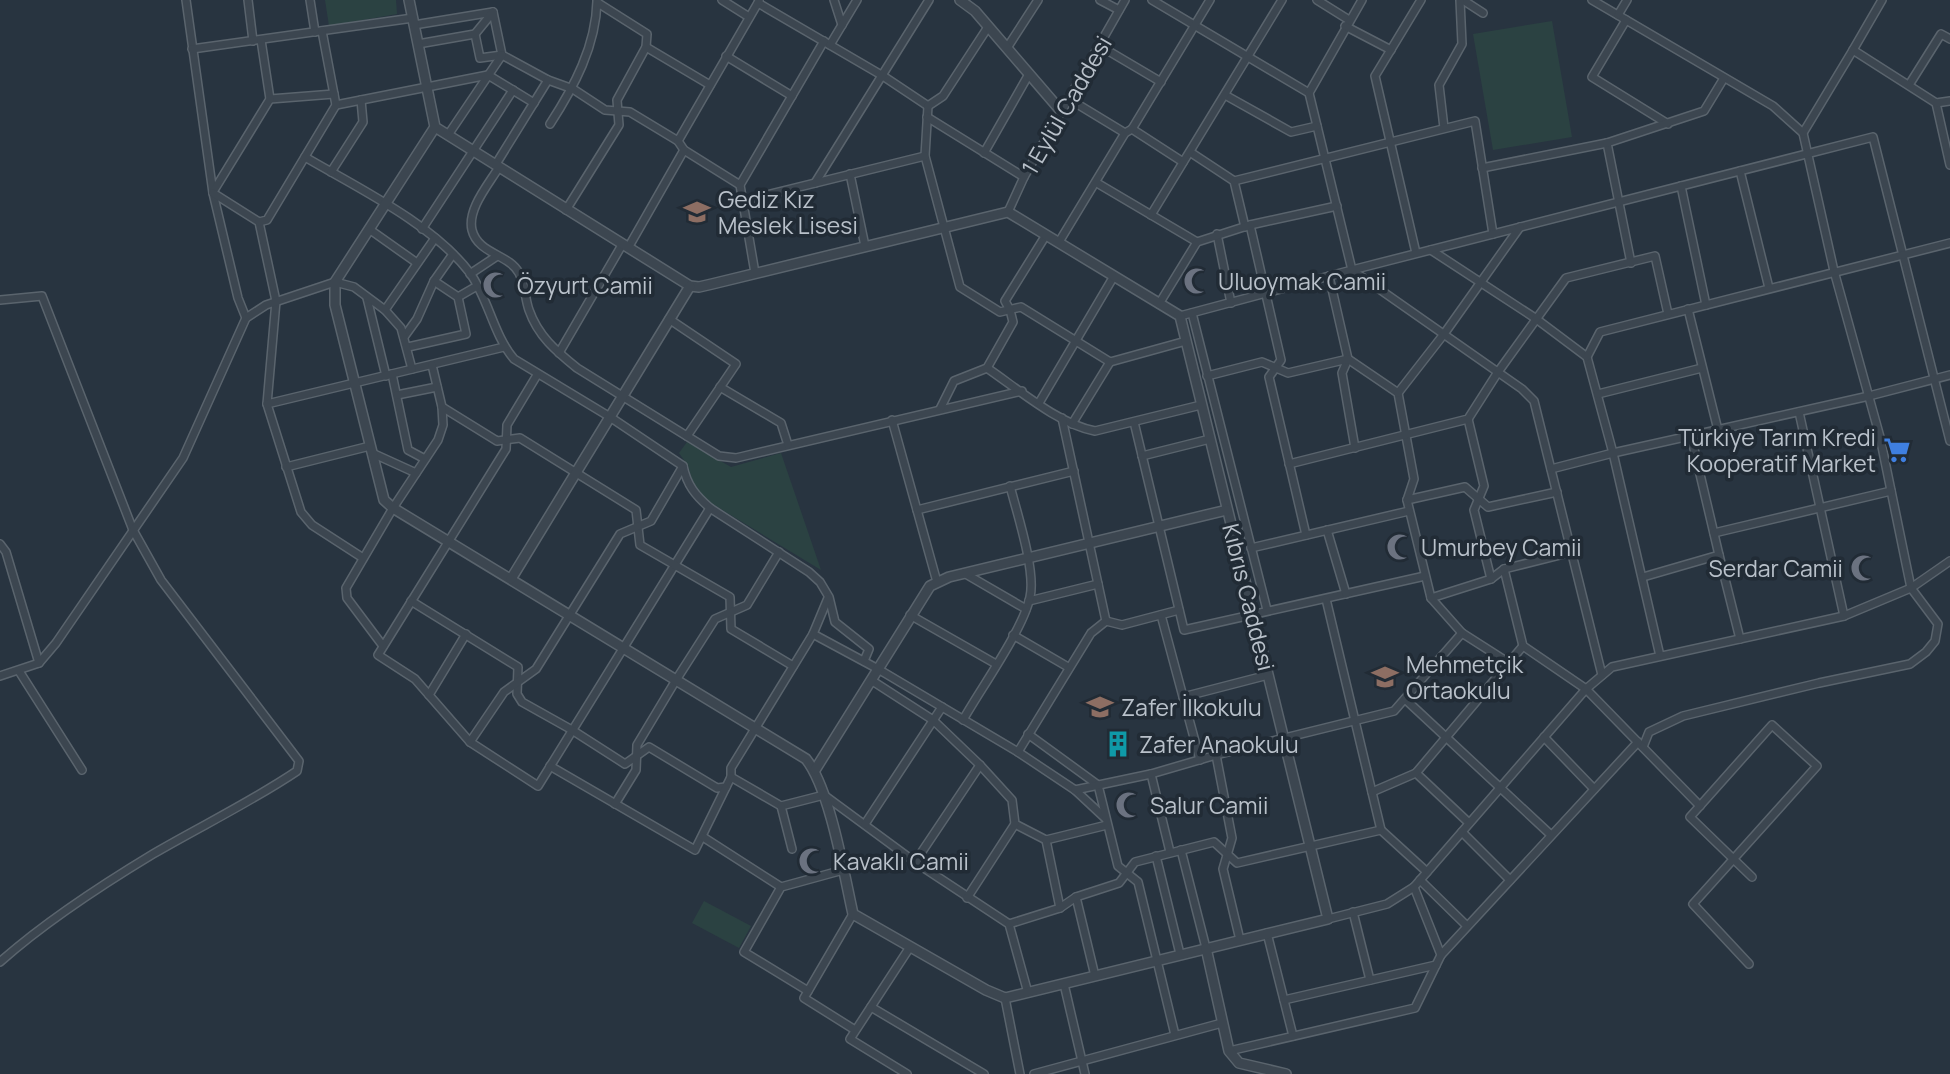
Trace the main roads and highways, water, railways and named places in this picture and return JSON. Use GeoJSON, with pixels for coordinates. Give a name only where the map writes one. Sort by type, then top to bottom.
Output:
{"type":"FeatureCollection","features":[{"type":"Feature","properties":{"kind":"place","name":"Gediz Kız Meslek Lisesi"},"geometry":{"type":"Point","coordinates":[697,212]}},
{"type":"Feature","properties":{"kind":"place","name":"Uluoymak Camii"},"geometry":{"type":"Point","coordinates":[1197,281]}},
{"type":"Feature","properties":{"kind":"place","name":"Özyurt Camii"},"geometry":{"type":"Point","coordinates":[496,285]}},
{"type":"Feature","properties":{"kind":"place","name":"Türkiye Tarım Kredi Kooperatif Market"},"geometry":{"type":"Point","coordinates":[1897,450]}},
{"type":"Feature","properties":{"kind":"place","name":"Umurbey Camii"},"geometry":{"type":"Point","coordinates":[1400,547]}},
{"type":"Feature","properties":{"kind":"place","name":"Serdar Camii"},"geometry":{"type":"Point","coordinates":[1864,568]}},
{"type":"Feature","properties":{"kind":"place","name":"Mehmetçik Ortaokulu"},"geometry":{"type":"Point","coordinates":[1385,677]}},
{"type":"Feature","properties":{"kind":"place","name":"Zafer İlkokulu"},"geometry":{"type":"Point","coordinates":[1100,707]}},
{"type":"Feature","properties":{"kind":"place","name":"Zafer Anaokulu"},"geometry":{"type":"Point","coordinates":[1118,744]}},
{"type":"Feature","properties":{"kind":"place","name":"Salur Camii"},"geometry":{"type":"Point","coordinates":[1129,805]}},
{"type":"Feature","properties":{"kind":"place","name":"Kavaklı Camii"},"geometry":{"type":"Point","coordinates":[812,861]}}]}
